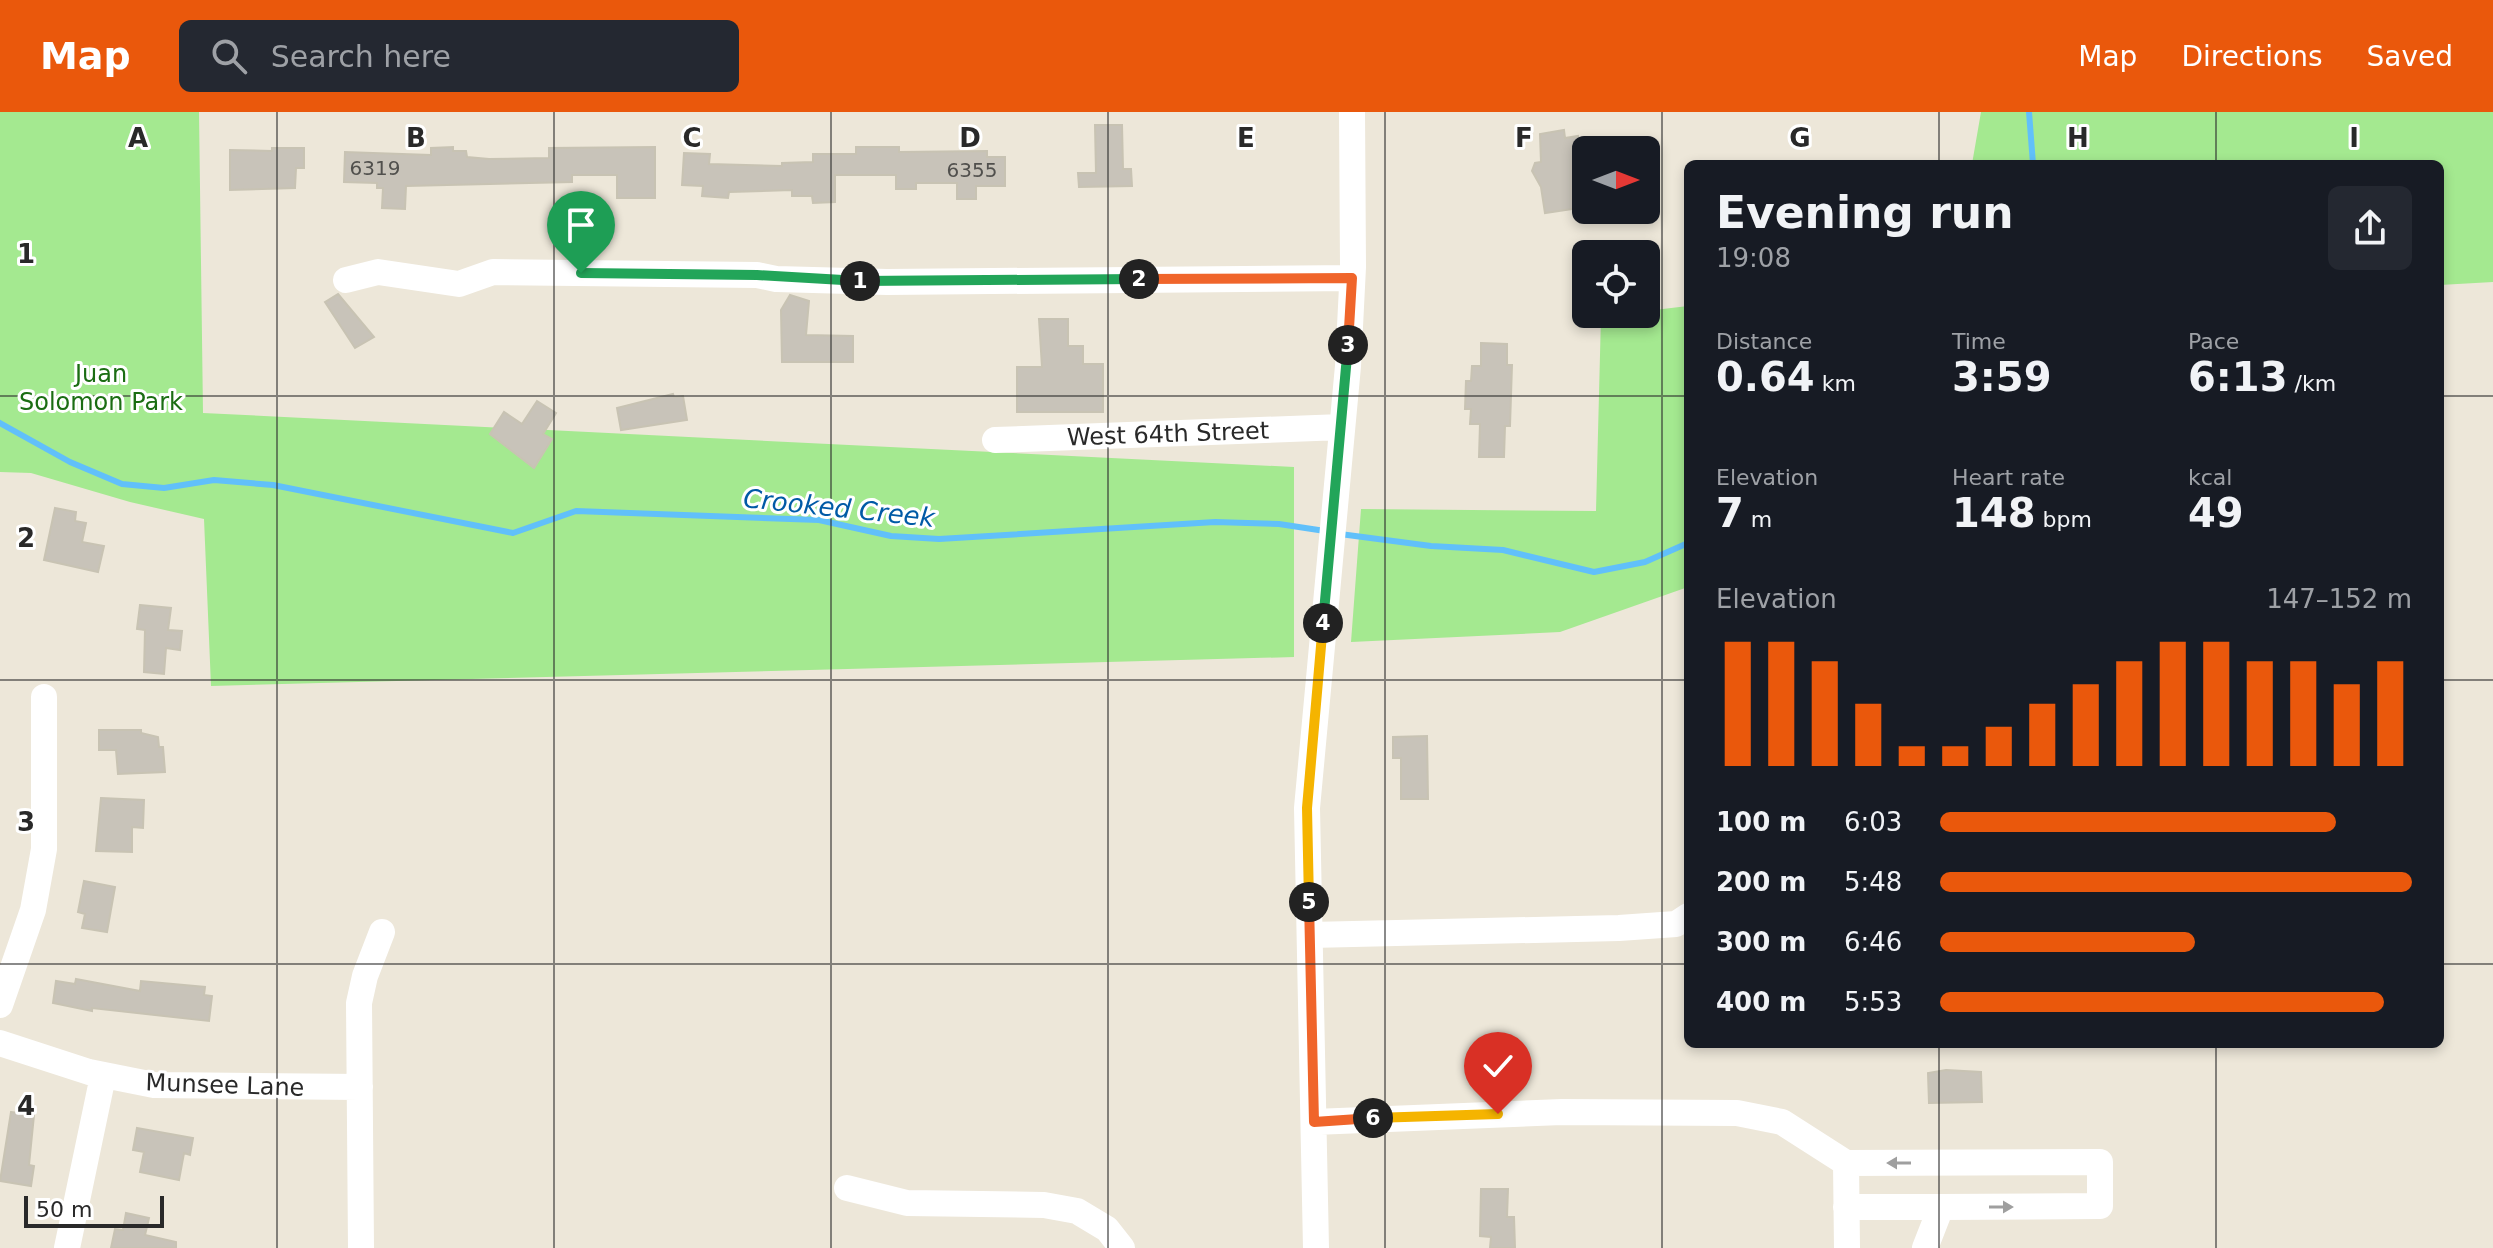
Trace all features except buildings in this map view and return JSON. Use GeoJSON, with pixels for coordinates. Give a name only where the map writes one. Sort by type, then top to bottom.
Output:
{"type":"FeatureCollection","features":[{"type":"Feature","properties":{"kind":"street"},"geometry":{"type":"LineString","coordinates":[[1316,1248],[1307,808],[1342,427],[1352,278],[1352,112]]}},
{"type":"Feature","properties":{"kind":"street"},"geometry":{"type":"LineString","coordinates":[[346,280],[378,272],[459,284],[493,272],[757,275],[887,282],[1352,278]]}},
{"type":"Feature","properties":{"kind":"street","name":"West 64th Street"},"geometry":{"type":"LineString","coordinates":[[995,440],[1342,427]]}},
{"type":"Feature","properties":{"kind":"street"},"geometry":{"type":"LineString","coordinates":[[0,1005],[33,910],[44,849],[44,697]]}},
{"type":"Feature","properties":{"kind":"street"},"geometry":{"type":"LineString","coordinates":[[1310,935],[1619,928],[1676,924],[1684,919]]}},
{"type":"Feature","properties":{"kind":"street"},"geometry":{"type":"LineString","coordinates":[[361,1248],[359,1003],[365,976],[382,932]]}},
{"type":"Feature","properties":{"kind":"street","name":"Munsee Lane"},"geometry":{"type":"LineString","coordinates":[[0,1043],[103,1076],[186,1087],[360,1087]]}},
{"type":"Feature","properties":{"kind":"street"},"geometry":{"type":"LineString","coordinates":[[67,1248],[103,1076]]}},
{"type":"Feature","properties":{"kind":"street"},"geometry":{"type":"LineString","coordinates":[[1314,1122],[1562,1112],[1737,1113],[1782,1122],[1846,1163],[2100,1162],[2100,1206],[1846,1207]]}},
{"type":"Feature","properties":{"kind":"street"},"geometry":{"type":"LineString","coordinates":[[1846,1163],[1847,1248]]}},
{"type":"Feature","properties":{"kind":"street"},"geometry":{"type":"LineString","coordinates":[[847,1188],[884,1201],[1044,1205],[1077,1211],[1107,1229],[1122,1248]]}},
{"type":"Feature","properties":{"kind":"street"},"geometry":{"type":"LineString","coordinates":[[1925,1248],[1941,1207]]}},
{"type":"Feature","properties":{"kind":"green space","name":"Juan Solomon Park"},"geometry":{"type":"Polygon","coordinates":[[[0,112],[199,112],[203,413],[1294,467],[1294,657],[211,686],[204,519],[130,502],[31,473],[0,472],[0,112]]]}},
{"type":"Feature","properties":{"kind":"green space"},"geometry":{"type":"Polygon","coordinates":[[[1981,112],[2493,112],[2493,282],[2444,285],[2444,160],[1973,160],[1981,112]]]}},
{"type":"Feature","properties":{"kind":"green space"},"geometry":{"type":"Polygon","coordinates":[[[1684,306],[1684,588],[1560,632],[1351,642],[1361,509],[1596,511],[1601,328],[1660,328],[1660,309],[1684,306]]]}},
{"type":"Feature","properties":{"kind":"waterway","name":"Crooked Creek"},"geometry":{"type":"LineString","coordinates":[[2029,112],[2033,160]]}},
{"type":"Feature","properties":{"kind":"waterway","name":"Crooked Creek"},"geometry":{"type":"LineString","coordinates":[[0,423],[70,462],[122,484],[164,488],[214,480],[273,485],[513,533],[576,511],[819,520],[891,536],[939,539],[1215,522],[1279,524],[1325,531]]}},
{"type":"Feature","properties":{"kind":"waterway","name":"Crooked Creek"},"geometry":{"type":"LineString","coordinates":[[1340,534],[1431,546],[1503,550],[1594,572],[1645,562],[1684,545]]}},
{"type":"Feature","properties":{"kind":"route"},"geometry":{"type":"LineString","coordinates":[[581,273],[757,275],[776,279],[887,282],[1352,278],[1348,366],[1307,808],[1314,1122],[1498,1114]]}}]}
